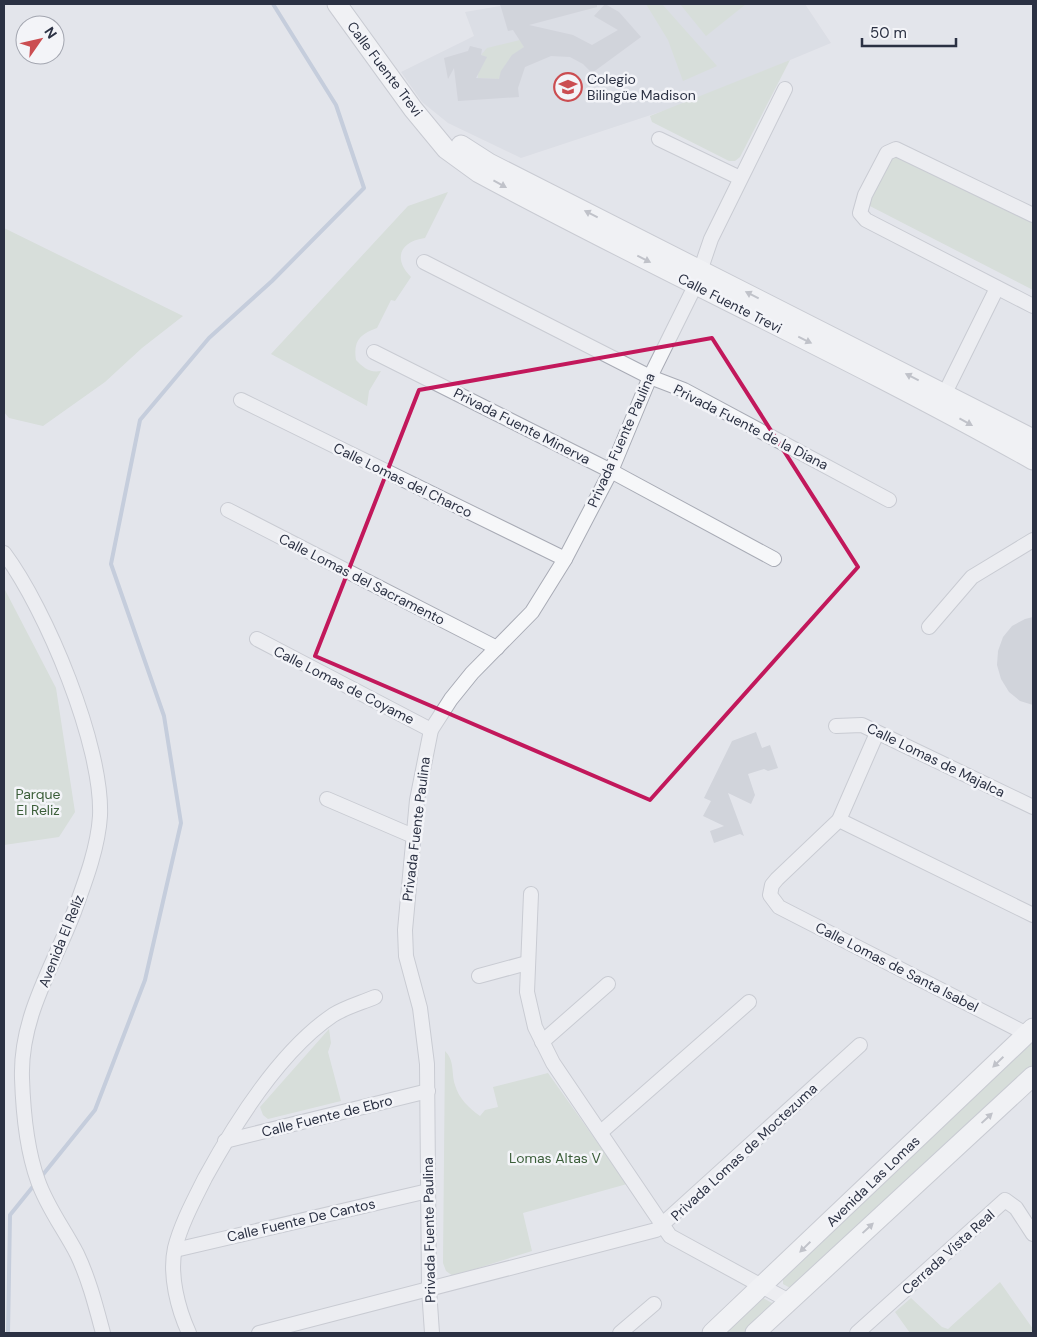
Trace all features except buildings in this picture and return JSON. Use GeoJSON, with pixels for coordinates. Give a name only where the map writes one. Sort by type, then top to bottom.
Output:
{"type":"FeatureCollection","features":[{"type":"Feature","properties":{"kind":"street","name":"Calle Fuente Trevi"},"geometry":{"type":"LineString","coordinates":[[337,4],[402,96],[435,134],[453,139],[489,163],[698,277],[942,400],[1033,439]]}},
{"type":"Feature","properties":{"kind":"street","name":"Privada Fuente Paulina"},"geometry":{"type":"LineString","coordinates":[[432,1333],[429,1289],[428,1091],[423,1027],[406,956],[405,930],[413,836],[423,761],[431,730],[451,699],[472,673],[532,612],[565,559],[611,470],[650,377],[698,277],[711,239],[785,89]]}},
{"type":"Feature","properties":{"kind":"street"},"geometry":{"type":"LineString","coordinates":[[660,139],[740,178]]}},
{"type":"Feature","properties":{"kind":"street"},"geometry":{"type":"LineString","coordinates":[[1033,215],[901,150],[888,151],[860,210],[862,216],[1033,306]]}},
{"type":"Feature","properties":{"kind":"street","name":"Privada Fuente de la Diana"},"geometry":{"type":"LineString","coordinates":[[424,262],[650,377],[684,390],[889,500]]}},
{"type":"Feature","properties":{"kind":"street"},"geometry":{"type":"LineString","coordinates":[[942,400],[997,288]]}},
{"type":"Feature","properties":{"kind":"street","name":"Privada Fuente Minerva"},"geometry":{"type":"LineString","coordinates":[[374,352],[611,470],[774,559]]}},
{"type":"Feature","properties":{"kind":"street","name":"Calle Lomas del Charco"},"geometry":{"type":"LineString","coordinates":[[241,400],[565,559]]}},
{"type":"Feature","properties":{"kind":"street","name":"Calle Fuente Trevi"},"geometry":{"type":"LineString","coordinates":[[942,400],[1033,460]]}},
{"type":"Feature","properties":{"kind":"street","name":"Calle Lomas del Sacramento"},"geometry":{"type":"LineString","coordinates":[[228,510],[496,648]]}},
{"type":"Feature","properties":{"kind":"street"},"geometry":{"type":"LineString","coordinates":[[929,626],[972,577],[1033,540]]}},
{"type":"Feature","properties":{"kind":"street","name":"Avenida El Relíz"},"geometry":{"type":"LineString","coordinates":[[4,553],[21,579],[58,650],[85,729],[98,788],[100,816],[90,865],[73,913],[28,1020],[22,1053],[22,1078],[25,1110],[38,1180],[85,1273],[103,1333]]}},
{"type":"Feature","properties":{"kind":"street","name":"Calle Lomas de Coyame"},"geometry":{"type":"LineString","coordinates":[[257,639],[431,730]]}},
{"type":"Feature","properties":{"kind":"street","name":"Calle Lomas de Majalca"},"geometry":{"type":"LineString","coordinates":[[836,726],[862,725],[1033,807]]}},
{"type":"Feature","properties":{"kind":"street"},"geometry":{"type":"LineString","coordinates":[[877,733],[838,820],[1033,915]]}},
{"type":"Feature","properties":{"kind":"street"},"geometry":{"type":"LineString","coordinates":[[328,799],[413,836]]}},
{"type":"Feature","properties":{"kind":"street","name":"Calle Lomas de Santa Isabel"},"geometry":{"type":"LineString","coordinates":[[838,820],[772,885],[770,895],[779,907],[1030,1031]]}},
{"type":"Feature","properties":{"kind":"street"},"geometry":{"type":"LineString","coordinates":[[530,894],[531,917],[526,964],[527,992],[530,1013],[553,1063],[601,1132],[662,1227],[675,1240],[790,1301]]}},
{"type":"Feature","properties":{"kind":"street"},"geometry":{"type":"LineString","coordinates":[[479,976],[526,964]]}},
{"type":"Feature","properties":{"kind":"street"},"geometry":{"type":"LineString","coordinates":[[542,1042],[608,984]]}},
{"type":"Feature","properties":{"kind":"street"},"geometry":{"type":"LineString","coordinates":[[189,1333],[178,1302],[175,1278],[175,1250],[184,1223],[225,1141],[248,1105],[308,1036],[334,1015],[375,997]]}},
{"type":"Feature","properties":{"kind":"street"},"geometry":{"type":"LineString","coordinates":[[601,1132],[749,1002]]}},
{"type":"Feature","properties":{"kind":"street","name":"Avenida Las Lomas"},"geometry":{"type":"LineString","coordinates":[[712,1333],[1030,1031]]}},
{"type":"Feature","properties":{"kind":"street","name":"Privada Lomas de Moctezuma"},"geometry":{"type":"LineString","coordinates":[[259,1333],[649,1234],[662,1227],[860,1045]]}},
{"type":"Feature","properties":{"kind":"street"},"geometry":{"type":"LineString","coordinates":[[756,1333],[1033,1076]]}},
{"type":"Feature","properties":{"kind":"street","name":"Calle Fuente de Ebro"},"geometry":{"type":"LineString","coordinates":[[225,1141],[428,1091]]}},
{"type":"Feature","properties":{"kind":"street","name":"Calle Fuente De Cantos"},"geometry":{"type":"LineString","coordinates":[[175,1250],[428,1191]]}},
{"type":"Feature","properties":{"kind":"street","name":"Cerrada Vista Real"},"geometry":{"type":"LineString","coordinates":[[857,1333],[1006,1200],[1016,1208],[1033,1234]]}},
{"type":"Feature","properties":{"kind":"street"},"geometry":{"type":"LineString","coordinates":[[620,1333],[654,1304]]}},
{"type":"Feature","properties":{"kind":"highlighted area"},"geometry":{"type":"Polygon","coordinates":[[[712,338],[858,567],[650,800],[315,656],[419,390],[712,338]]]}},
{"type":"Feature","properties":{"kind":"shaded area","name":"Colegio Bilingüe Madison"},"geometry":{"type":"Polygon","coordinates":[[[500,4],[805,4],[831,43],[684,104],[521,158],[448,123],[422,102],[401,72],[474,36],[465,12],[500,6],[500,4]]]}},
{"type":"Feature","properties":{"kind":"green space"},"geometry":{"type":"Polygon","coordinates":[[[646,4],[662,4],[717,66],[683,81],[668,40],[646,4]]]}},
{"type":"Feature","properties":{"kind":"green space"},"geometry":{"type":"Polygon","coordinates":[[[680,4],[746,4],[706,36],[680,4]]]}},
{"type":"Feature","properties":{"kind":"green space"},"geometry":{"type":"Polygon","coordinates":[[[520,40],[524,47],[508,61],[499,79],[478,78],[478,73],[486,57],[481,55],[487,48],[520,40]]]}},
{"type":"Feature","properties":{"kind":"green space"},"geometry":{"type":"Polygon","coordinates":[[[790,60],[740,157],[735,161],[729,161],[652,122],[650,116],[790,60]]]}},
{"type":"Feature","properties":{"kind":"green space"},"geometry":{"type":"Polygon","coordinates":[[[894,152],[1033,221],[1033,290],[866,204],[894,152]]]}},
{"type":"Feature","properties":{"kind":"green space"},"geometry":{"type":"Polygon","coordinates":[[[448,192],[425,238],[410,243],[402,252],[402,263],[411,277],[395,301],[391,300],[377,328],[362,336],[357,343],[356,360],[367,369],[381,371],[369,391],[367,406],[271,354],[408,206],[448,192]]]}},
{"type":"Feature","properties":{"kind":"green space"},"geometry":{"type":"Polygon","coordinates":[[[4,228],[183,316],[142,348],[105,382],[43,426],[9,418],[4,412],[4,228]]]}},
{"type":"Feature","properties":{"kind":"green space","name":"Parque El Reliz"},"geometry":{"type":"Polygon","coordinates":[[[4,588],[56,688],[75,812],[59,837],[4,845],[4,588]]]}},
{"type":"Feature","properties":{"kind":"green space"},"geometry":{"type":"Polygon","coordinates":[[[329,1029],[331,1043],[328,1052],[341,1101],[268,1119],[263,1115],[260,1107],[329,1029]]]}},
{"type":"Feature","properties":{"kind":"green space"},"geometry":{"type":"Polygon","coordinates":[[[1033,1041],[1033,1068],[792,1289],[783,1284],[783,1279],[794,1267],[1033,1041]]]}},
{"type":"Feature","properties":{"kind":"green space","name":"Lomas Altas V"},"geometry":{"type":"Polygon","coordinates":[[[445,1051],[452,1063],[455,1085],[459,1095],[480,1116],[485,1110],[498,1107],[493,1087],[548,1073],[627,1184],[523,1213],[532,1251],[453,1276],[446,1271],[443,1263],[445,1051]]]}},
{"type":"Feature","properties":{"kind":"green space"},"geometry":{"type":"Polygon","coordinates":[[[1000,1282],[1033,1329],[1033,1333],[910,1333],[895,1312],[911,1298],[942,1327],[948,1329],[1000,1282]]]}},
{"type":"Feature","properties":{"kind":"green space"},"geometry":{"type":"Polygon","coordinates":[[[763,1298],[772,1303],[773,1308],[747,1333],[723,1333],[763,1298]]]}},
{"type":"Feature","properties":{"kind":"waterway"},"geometry":{"type":"LineString","coordinates":[[41,1177],[95,1110],[145,980],[181,823],[164,716],[111,564],[140,420],[209,338],[272,281],[364,188],[336,105],[273,4]]}},
{"type":"Feature","properties":{"kind":"waterway"},"geometry":{"type":"LineString","coordinates":[[8,1333],[10,1215],[35,1184]]}},
{"type":"Feature","properties":{"kind":"place","name":"Colegio Bilingüe Madison"},"geometry":{"type":"Point","coordinates":[568,87]}}]}
